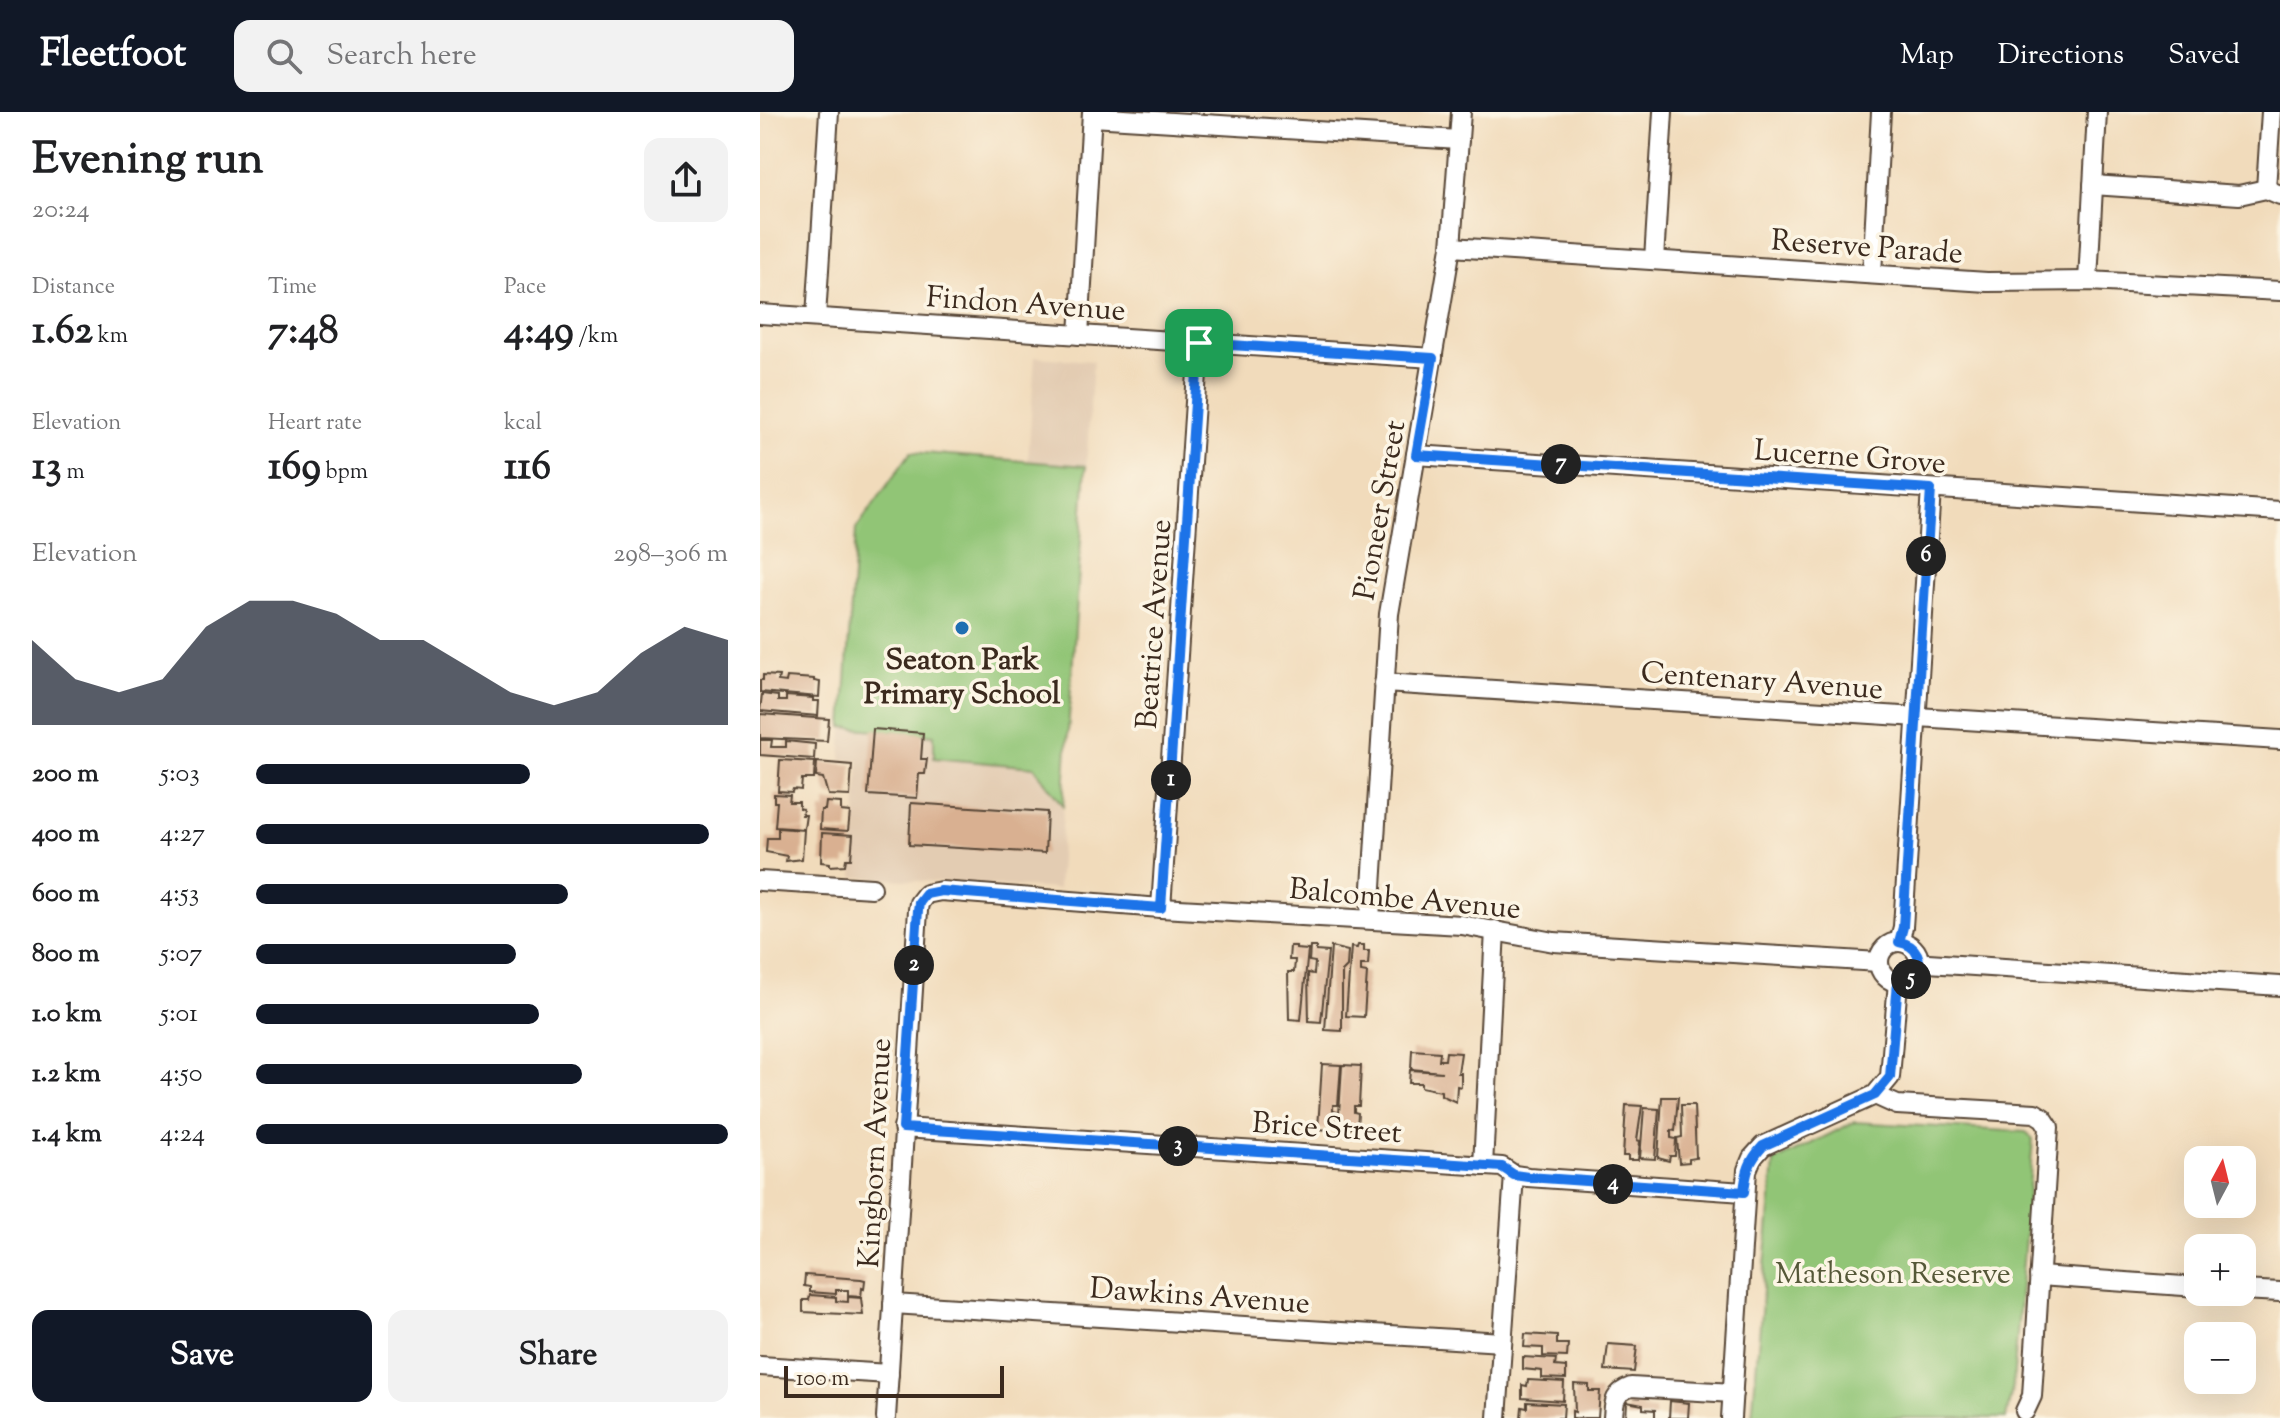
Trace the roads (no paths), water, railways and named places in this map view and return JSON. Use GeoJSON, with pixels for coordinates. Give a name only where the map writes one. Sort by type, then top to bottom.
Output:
{"type":"FeatureCollection","features":[{"type":"Feature","properties":{"kind":"street"},"geometry":{"type":"LineString","coordinates":[[816,317],[829,112]]}},
{"type":"Feature","properties":{"kind":"street","name":"Pioneer Street"},"geometry":{"type":"LineString","coordinates":[[1370,919],[1389,614],[1451,247],[1461,112]]}},
{"type":"Feature","properties":{"kind":"street"},"geometry":{"type":"LineString","coordinates":[[1654,260],[1663,112]]}},
{"type":"Feature","properties":{"kind":"street"},"geometry":{"type":"LineString","coordinates":[[1872,274],[1881,112]]}},
{"type":"Feature","properties":{"kind":"street"},"geometry":{"type":"LineString","coordinates":[[2088,281],[2097,112]]}},
{"type":"Feature","properties":{"kind":"street"},"geometry":{"type":"LineString","coordinates":[[2093,185],[2239,195],[2273,192],[2271,112]]}},
{"type":"Feature","properties":{"kind":"street"},"geometry":{"type":"LineString","coordinates":[[1079,335],[1092,114],[1459,140]]}},
{"type":"Feature","properties":{"kind":"street","name":"Reserve Parade"},"geometry":{"type":"LineString","coordinates":[[1451,247],[1987,282],[2088,281],[2280,291]]}},
{"type":"Feature","properties":{"kind":"street","name":"Findon Avenue"},"geometry":{"type":"LineString","coordinates":[[760,314],[1433,358]]}},
{"type":"Feature","properties":{"kind":"street","name":"Beatrice Avenue"},"geometry":{"type":"LineString","coordinates":[[1161,908],[1199,343]]}},
{"type":"Feature","properties":{"kind":"street","name":"Lucerne Grove"},"geometry":{"type":"LineString","coordinates":[[1416,455],[2280,511]]}},
{"type":"Feature","properties":{"kind":"street"},"geometry":{"type":"LineString","coordinates":[[1899,942],[1903,927],[1931,489]]}},
{"type":"Feature","properties":{"kind":"street","name":"Centenary Avenue"},"geometry":{"type":"LineString","coordinates":[[1384,683],[2280,740]]}},
{"type":"Feature","properties":{"kind":"street"},"geometry":{"type":"LineString","coordinates":[[760,881],[872,888]]}},
{"type":"Feature","properties":{"kind":"street","name":"Balcombe Avenue"},"geometry":{"type":"LineString","coordinates":[[926,894],[941,891],[1161,908],[1462,925],[1554,942],[1879,962]]}},
{"type":"Feature","properties":{"kind":"street","name":"Kingborn Avenue"},"geometry":{"type":"LineString","coordinates":[[886,1418],[918,910],[926,894]]}},
{"type":"Feature","properties":{"kind":"street"},"geometry":{"type":"LineString","coordinates":[[1483,1166],[1495,930]]}},
{"type":"Feature","properties":{"kind":"street"},"geometry":{"type":"LineString","coordinates":[[1899,942],[1912,947],[1920,965],[1915,976],[1898,982],[1883,974],[1879,962],[1887,946],[1899,942]]}},
{"type":"Feature","properties":{"kind":"street"},"geometry":{"type":"LineString","coordinates":[[1920,965],[1928,963],[2280,986]]}},
{"type":"Feature","properties":{"kind":"street"},"geometry":{"type":"LineString","coordinates":[[1731,1418],[1747,1170],[1752,1158],[1763,1146],[1875,1095],[1890,1077],[1898,982]]}},
{"type":"Feature","properties":{"kind":"street"},"geometry":{"type":"LineString","coordinates":[[1875,1095],[1897,1105],[2035,1113],[2049,1127],[2032,1396],[2025,1411]]}},
{"type":"Feature","properties":{"kind":"street","name":"Brice Street"},"geometry":{"type":"LineString","coordinates":[[903,1128],[1502,1167],[1514,1175],[1744,1192]]}},
{"type":"Feature","properties":{"kind":"street"},"geometry":{"type":"LineString","coordinates":[[1497,1418],[1514,1175]]}},
{"type":"Feature","properties":{"kind":"street"},"geometry":{"type":"LineString","coordinates":[[2039,1276],[2184,1286]]}},
{"type":"Feature","properties":{"kind":"street"},"geometry":{"type":"LineString","coordinates":[[2256,1291],[2280,1292]]}},
{"type":"Feature","properties":{"kind":"street","name":"Dawkins Avenue"},"geometry":{"type":"LineString","coordinates":[[893,1304],[1502,1342]]}},
{"type":"Feature","properties":{"kind":"street"},"geometry":{"type":"LineString","coordinates":[[760,1366],[889,1374]]}},
{"type":"Feature","properties":{"kind":"street"},"geometry":{"type":"LineString","coordinates":[[1613,1418],[1614,1400],[1620,1391],[1631,1387],[1733,1393]]}},
{"type":"Feature","properties":{"kind":"place","name":"Seaton Park Primary School"},"geometry":{"type":"Point","coordinates":[962,628]}},
{"type":"Feature","properties":{"kind":"park label","name":"Matheson Reserve"},"geometry":{"type":"Point","coordinates":[1893,1273]}}]}
